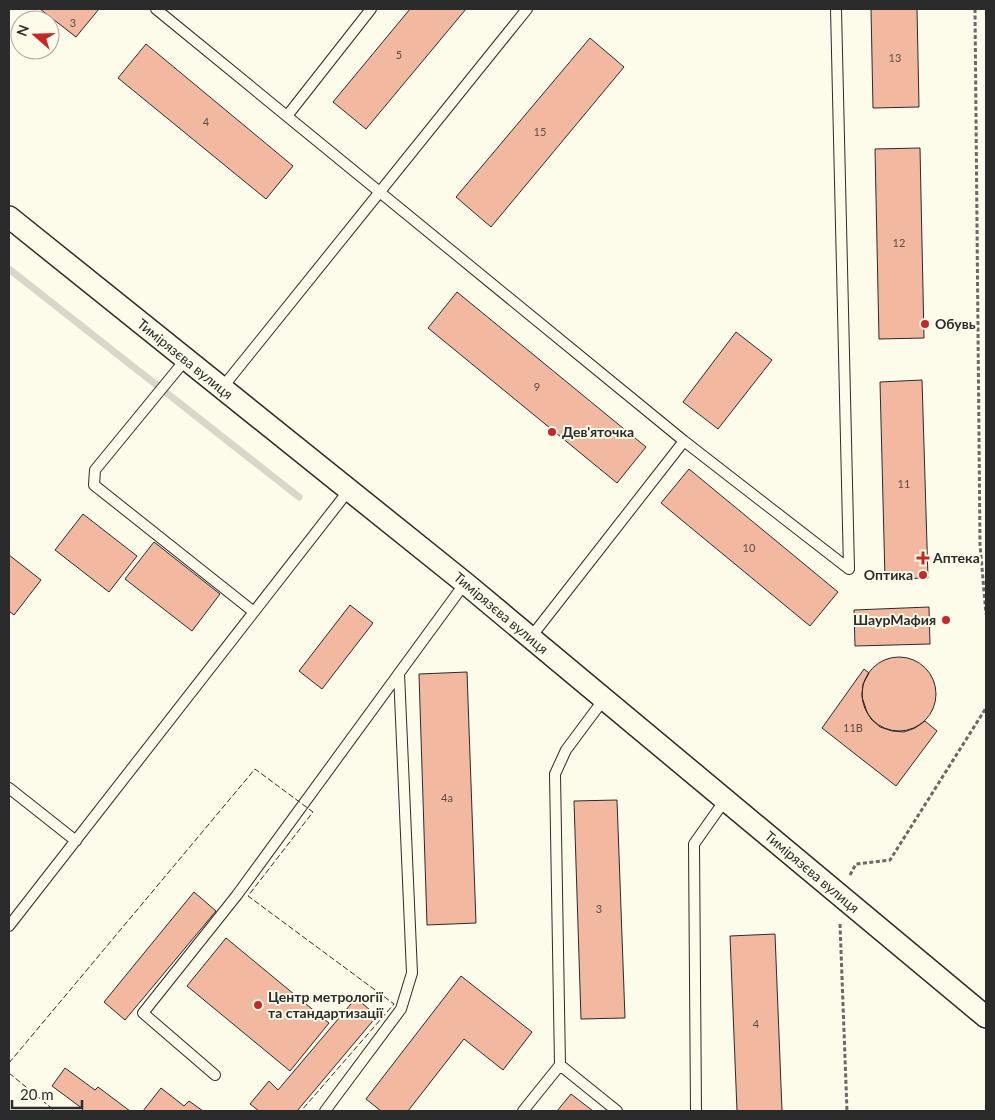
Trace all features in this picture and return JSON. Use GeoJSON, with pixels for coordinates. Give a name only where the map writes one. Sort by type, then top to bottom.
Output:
{"type":"FeatureCollection","features":[{"type":"Feature","properties":{"kind":"street","name":"Тимірязєва вулиця"},"geometry":{"type":"LineString","coordinates":[[9,217],[531,637],[986,1017]]}},
{"type":"Feature","properties":{"kind":"lane"},"geometry":{"type":"LineString","coordinates":[[156,9],[684,441],[849,569],[836,9]]}},
{"type":"Feature","properties":{"kind":"lane"},"geometry":{"type":"LineString","coordinates":[[287,116],[371,9]]}},
{"type":"Feature","properties":{"kind":"lane"},"geometry":{"type":"LineString","coordinates":[[222,388],[527,9]]}},
{"type":"Feature","properties":{"kind":"lane"},"geometry":{"type":"LineString","coordinates":[[186,359],[95,470],[94,485],[254,612]]}},
{"type":"Feature","properties":{"kind":"lane"},"geometry":{"type":"LineString","coordinates":[[531,637],[684,441]]}},
{"type":"Feature","properties":{"kind":"lane"},"geometry":{"type":"LineString","coordinates":[[9,926],[350,490]]}},
{"type":"Feature","properties":{"kind":"lane"},"geometry":{"type":"LineString","coordinates":[[215,1075],[143,1013],[237,895],[465,583]]}},
{"type":"Feature","properties":{"kind":"lane"},"geometry":{"type":"LineString","coordinates":[[326,1111],[402,1009],[412,973],[399,673]]}},
{"type":"Feature","properties":{"kind":"lane"},"geometry":{"type":"LineString","coordinates":[[523,1111],[560,1065],[554,774],[566,750],[604,699]]}},
{"type":"Feature","properties":{"kind":"lane"},"geometry":{"type":"LineString","coordinates":[[9,788],[76,841]]}},
{"type":"Feature","properties":{"kind":"lane"},"geometry":{"type":"LineString","coordinates":[[696,1111],[694,844],[725,800]]}},
{"type":"Feature","properties":{"kind":"lane"},"geometry":{"type":"LineString","coordinates":[[560,1065],[617,1111]]}},
{"type":"Feature","properties":{"kind":"path"},"geometry":{"type":"LineString","coordinates":[[975,9],[980,545],[986,614]]}},
{"type":"Feature","properties":{"kind":"building"},"geometry":{"type":"Polygon","coordinates":[[[40,9],[99,9],[76,37],[60,25],[60,10],[40,9]]]}},
{"type":"Feature","properties":{"kind":"building"},"geometry":{"type":"Polygon","coordinates":[[[410,9],[466,9],[366,129],[333,102],[410,9]]]}},
{"type":"Feature","properties":{"kind":"building"},"geometry":{"type":"Polygon","coordinates":[[[871,9],[917,9],[919,107],[873,108],[871,9]]]}},
{"type":"Feature","properties":{"kind":"building"},"geometry":{"type":"Polygon","coordinates":[[[590,38],[624,67],[491,227],[456,197],[590,38]]]}},
{"type":"Feature","properties":{"kind":"building"},"geometry":{"type":"Polygon","coordinates":[[[146,44],[293,166],[266,199],[118,78],[146,44]]]}},
{"type":"Feature","properties":{"kind":"building"},"geometry":{"type":"Polygon","coordinates":[[[920,148],[924,338],[879,339],[875,149],[920,148]]]}},
{"type":"Feature","properties":{"kind":"building"},"geometry":{"type":"Polygon","coordinates":[[[457,292],[646,447],[617,483],[428,328],[457,292]]]}},
{"type":"Feature","properties":{"kind":"building"},"geometry":{"type":"Polygon","coordinates":[[[736,332],[772,360],[718,429],[683,402],[736,332]]]}},
{"type":"Feature","properties":{"kind":"building"},"geometry":{"type":"Polygon","coordinates":[[[922,380],[928,578],[885,579],[880,382],[922,380]]]}},
{"type":"Feature","properties":{"kind":"building"},"geometry":{"type":"Polygon","coordinates":[[[689,469],[838,592],[810,626],[661,503],[689,469]]]}},
{"type":"Feature","properties":{"kind":"building"},"geometry":{"type":"Polygon","coordinates":[[[83,514],[137,556],[109,592],[55,550],[83,514]]]}},
{"type":"Feature","properties":{"kind":"building"},"geometry":{"type":"Polygon","coordinates":[[[154,542],[220,594],[192,631],[125,579],[154,542]]]}},
{"type":"Feature","properties":{"kind":"building"},"geometry":{"type":"Polygon","coordinates":[[[9,555],[41,580],[14,615],[9,611],[9,555]]]}},
{"type":"Feature","properties":{"kind":"building"},"geometry":{"type":"Polygon","coordinates":[[[350,605],[373,623],[322,689],[299,671],[350,605]]]}},
{"type":"Feature","properties":{"kind":"building"},"geometry":{"type":"Polygon","coordinates":[[[929,607],[930,644],[855,646],[854,610],[929,607]]]}},
{"type":"Feature","properties":{"kind":"building"},"geometry":{"type":"Polygon","coordinates":[[[899,657],[920,663],[930,673],[936,694],[930,715],[920,725],[899,731],[878,725],[868,715],[862,694],[868,673],[878,663],[899,657]]]}},
{"type":"Feature","properties":{"kind":"building"},"geometry":{"type":"Polygon","coordinates":[[[864,669],[869,673],[863,684],[862,697],[871,719],[880,727],[904,732],[915,728],[925,721],[937,731],[896,786],[822,728],[864,669]]]}},
{"type":"Feature","properties":{"kind":"building"},"geometry":{"type":"Polygon","coordinates":[[[467,672],[476,923],[427,925],[419,674],[467,672]]]}},
{"type":"Feature","properties":{"kind":"building"},"geometry":{"type":"Polygon","coordinates":[[[617,800],[625,1018],[581,1019],[574,801],[617,800]]]}},
{"type":"Feature","properties":{"kind":"building"},"geometry":{"type":"Polygon","coordinates":[[[194,892],[216,911],[125,1020],[104,1002],[194,892]]]}},
{"type":"Feature","properties":{"kind":"building"},"geometry":{"type":"Polygon","coordinates":[[[775,934],[782,1111],[737,1111],[730,936],[775,934]]]}},
{"type":"Feature","properties":{"kind":"building","name":"Центр метрології та стандартизації"},"geometry":{"type":"Polygon","coordinates":[[[226,938],[329,1023],[290,1071],[187,986],[226,938]]]}},
{"type":"Feature","properties":{"kind":"building"},"geometry":{"type":"Polygon","coordinates":[[[461,976],[532,1032],[503,1070],[464,1039],[408,1111],[381,1111],[366,1099],[461,976]]]}},
{"type":"Feature","properties":{"kind":"building"},"geometry":{"type":"Polygon","coordinates":[[[356,998],[377,1016],[297,1111],[259,1111],[250,1104],[269,1081],[278,1090],[356,998]]]}},
{"type":"Feature","properties":{"kind":"building"},"geometry":{"type":"Polygon","coordinates":[[[65,1068],[95,1090],[98,1087],[130,1111],[81,1111],[83,1109],[52,1086],[65,1068]]]}},
{"type":"Feature","properties":{"kind":"building"},"geometry":{"type":"Polygon","coordinates":[[[161,1088],[184,1106],[189,1101],[203,1111],[143,1111],[161,1088]]]}},
{"type":"Feature","properties":{"kind":"building"},"geometry":{"type":"Polygon","coordinates":[[[571,1094],[593,1111],[557,1111],[571,1094]]]}},
{"type":"Feature","properties":{"kind":"waterway"},"geometry":{"type":"LineString","coordinates":[[9,269],[299,497]]}},
{"type":"Feature","properties":{"kind":"fence"},"geometry":{"type":"LineString","coordinates":[[9,1063],[255,769],[313,812],[248,896],[394,1004],[301,1111]]}},
{"type":"Feature","properties":{"kind":"fence"},"geometry":{"type":"LineString","coordinates":[[9,1073],[55,1111]]}},
{"type":"Feature","properties":{"kind":"place","name":"Обувь"},"geometry":{"type":"Point","coordinates":[925,324]}},
{"type":"Feature","properties":{"kind":"place","name":"Дев'яточка"},"geometry":{"type":"Point","coordinates":[552,432]}},
{"type":"Feature","properties":{"kind":"place","name":"Аптека"},"geometry":{"type":"Point","coordinates":[923,558]}},
{"type":"Feature","properties":{"kind":"place","name":"Оптика"},"geometry":{"type":"Point","coordinates":[923,575]}},
{"type":"Feature","properties":{"kind":"place","name":"ШаурМафия"},"geometry":{"type":"Point","coordinates":[946,620]}},
{"type":"Feature","properties":{"kind":"place","name":"Центр метрології та стандартизації"},"geometry":{"type":"Point","coordinates":[258,1005]}}]}
